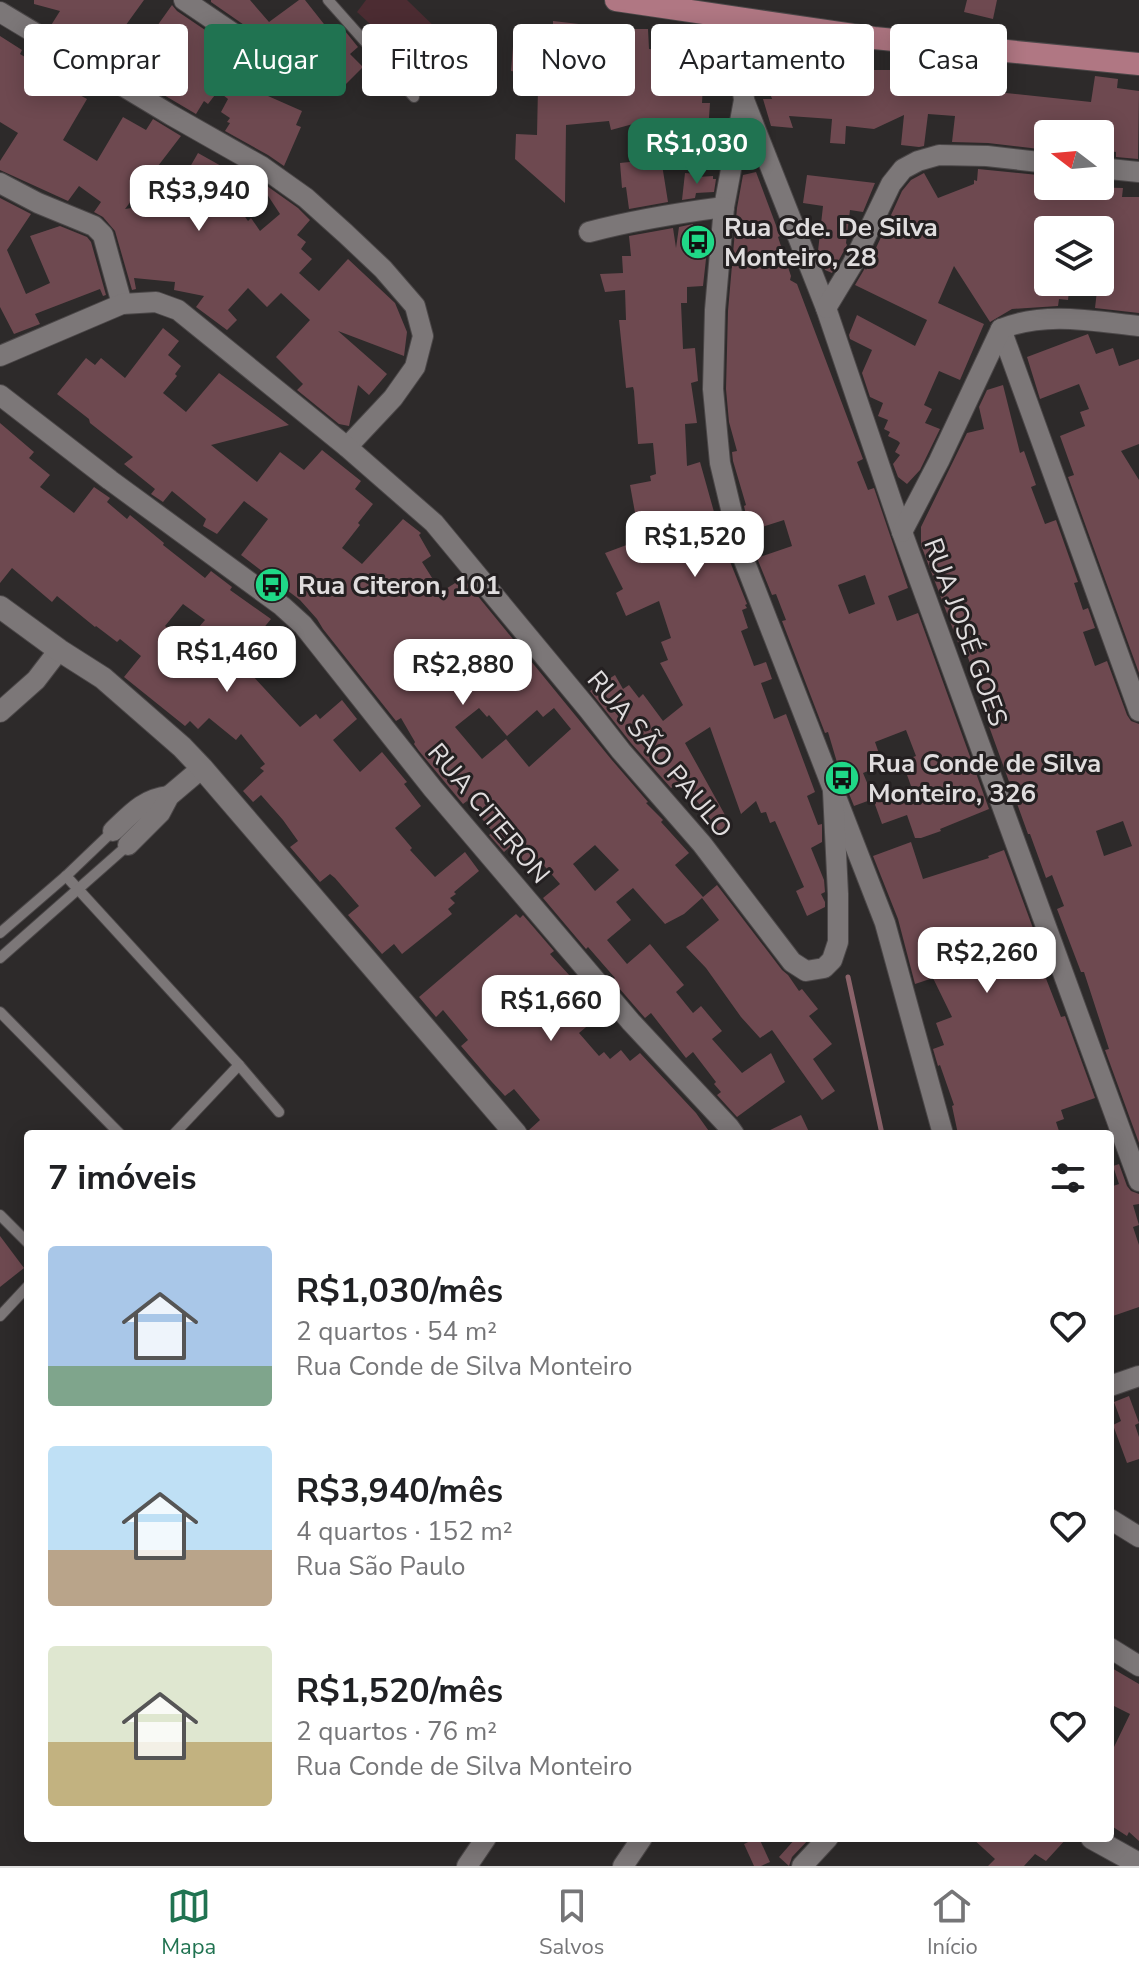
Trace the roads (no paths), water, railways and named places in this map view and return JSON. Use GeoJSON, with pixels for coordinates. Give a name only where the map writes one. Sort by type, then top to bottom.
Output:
{"type":"FeatureCollection","features":[{"type":"Feature","properties":{"kind":"main road"},"geometry":{"type":"LineString","coordinates":[[616,0],[874,38],[1139,64]]}},
{"type":"Feature","properties":{"kind":"street"},"geometry":{"type":"LineString","coordinates":[[184,0],[219,24]]}},
{"type":"Feature","properties":{"kind":"street"},"geometry":{"type":"LineString","coordinates":[[0,12],[261,166],[306,198],[346,234],[383,269],[415,306],[423,336],[415,367],[393,398],[347,447]]}},
{"type":"Feature","properties":{"kind":"street"},"geometry":{"type":"LineString","coordinates":[[733,18],[744,100],[724,207],[715,310],[713,389],[720,463],[742,555],[885,923],[942,1130]]}},
{"type":"Feature","properties":{"kind":"street","name":"RUA JOSÉ GOES"},"geometry":{"type":"LineString","coordinates":[[744,100],[826,308],[902,532],[1139,1181]]}},
{"type":"Feature","properties":{"kind":"street"},"geometry":{"type":"LineString","coordinates":[[826,308],[852,265],[891,184],[903,169],[939,155],[1034,161]]}},
{"type":"Feature","properties":{"kind":"street"},"geometry":{"type":"LineString","coordinates":[[1114,169],[1139,172]]}},
{"type":"Feature","properties":{"kind":"street"},"geometry":{"type":"LineString","coordinates":[[0,183],[94,226],[103,235],[122,304]]}},
{"type":"Feature","properties":{"kind":"street"},"geometry":{"type":"LineString","coordinates":[[589,232],[645,218],[724,207]]}},
{"type":"Feature","properties":{"kind":"street","name":"RUA SÃO PAULO"},"geometry":{"type":"LineString","coordinates":[[0,356],[122,304],[156,302],[178,310],[347,447],[434,523],[621,751],[702,844],[792,962],[806,971],[824,968],[832,960],[838,942],[833,791]]}},
{"type":"Feature","properties":{"kind":"street"},"geometry":{"type":"LineString","coordinates":[[902,532],[1001,329],[1035,319],[1139,326]]}},
{"type":"Feature","properties":{"kind":"street"},"geometry":{"type":"LineString","coordinates":[[1001,329],[1139,711]]}},
{"type":"Feature","properties":{"kind":"street","name":"RUA CITERON"},"geometry":{"type":"LineString","coordinates":[[0,395],[282,606],[303,625],[433,789],[631,1022],[731,1130]]}},
{"type":"Feature","properties":{"kind":"street"},"geometry":{"type":"LineString","coordinates":[[3,615],[103,678],[182,747],[513,1130]]}},
{"type":"Feature","properties":{"kind":"street"},"geometry":{"type":"LineString","coordinates":[[0,712],[36,680],[59,650]]}},
{"type":"Feature","properties":{"kind":"street"},"geometry":{"type":"LineString","coordinates":[[120,838],[160,813],[169,796],[202,768]]}},
{"type":"Feature","properties":{"kind":"street"},"geometry":{"type":"LineString","coordinates":[[1114,1385],[1139,1376]]}},
{"type":"Feature","properties":{"kind":"street"},"geometry":{"type":"LineString","coordinates":[[1114,1521],[1139,1537]]}},
{"type":"Feature","properties":{"kind":"street"},"geometry":{"type":"LineString","coordinates":[[1114,1650],[1139,1666]]}},
{"type":"Feature","properties":{"kind":"street"},"geometry":{"type":"LineString","coordinates":[[467,1866],[483,1842]]}},
{"type":"Feature","properties":{"kind":"street"},"geometry":{"type":"LineString","coordinates":[[623,1866],[639,1842]]}},
{"type":"Feature","properties":{"kind":"street"},"geometry":{"type":"LineString","coordinates":[[802,1866],[824,1842]]}},
{"type":"Feature","properties":{"kind":"street"},"geometry":{"type":"LineString","coordinates":[[1099,1842],[1139,1864]]}},
{"type":"Feature","properties":{"kind":"lane"},"geometry":{"type":"LineString","coordinates":[[328,0],[414,97]]}},
{"type":"Feature","properties":{"kind":"lane"},"geometry":{"type":"LineString","coordinates":[[0,933],[66,876],[120,838]]}},
{"type":"Feature","properties":{"kind":"lane"},"geometry":{"type":"LineString","coordinates":[[0,958],[79,889],[120,838]]}},
{"type":"Feature","properties":{"kind":"lane"},"geometry":{"type":"LineString","coordinates":[[66,876],[279,1112]]}},
{"type":"Feature","properties":{"kind":"lane"},"geometry":{"type":"LineString","coordinates":[[0,1012],[116,1130]]}},
{"type":"Feature","properties":{"kind":"lane"},"geometry":{"type":"LineString","coordinates":[[178,1130],[239,1065]]}},
{"type":"Feature","properties":{"kind":"lane"},"geometry":{"type":"LineString","coordinates":[[0,1215],[24,1239]]}},
{"type":"Feature","properties":{"kind":"lane"},"geometry":{"type":"LineString","coordinates":[[0,1316],[24,1290]]}},
{"type":"Feature","properties":{"kind":"waterway"},"geometry":{"type":"LineString","coordinates":[[848,977],[881,1130]]}},
{"type":"Feature","properties":{"kind":"place","name":"Rua Cde. De Silva Monteiro, 28"},"geometry":{"type":"Point","coordinates":[698,242]}},
{"type":"Feature","properties":{"kind":"place","name":"Rua Citeron, 101"},"geometry":{"type":"Point","coordinates":[272,585]}},
{"type":"Feature","properties":{"kind":"place","name":"Rua Conde de Silva Monteiro, 326"},"geometry":{"type":"Point","coordinates":[842,778]}}]}
